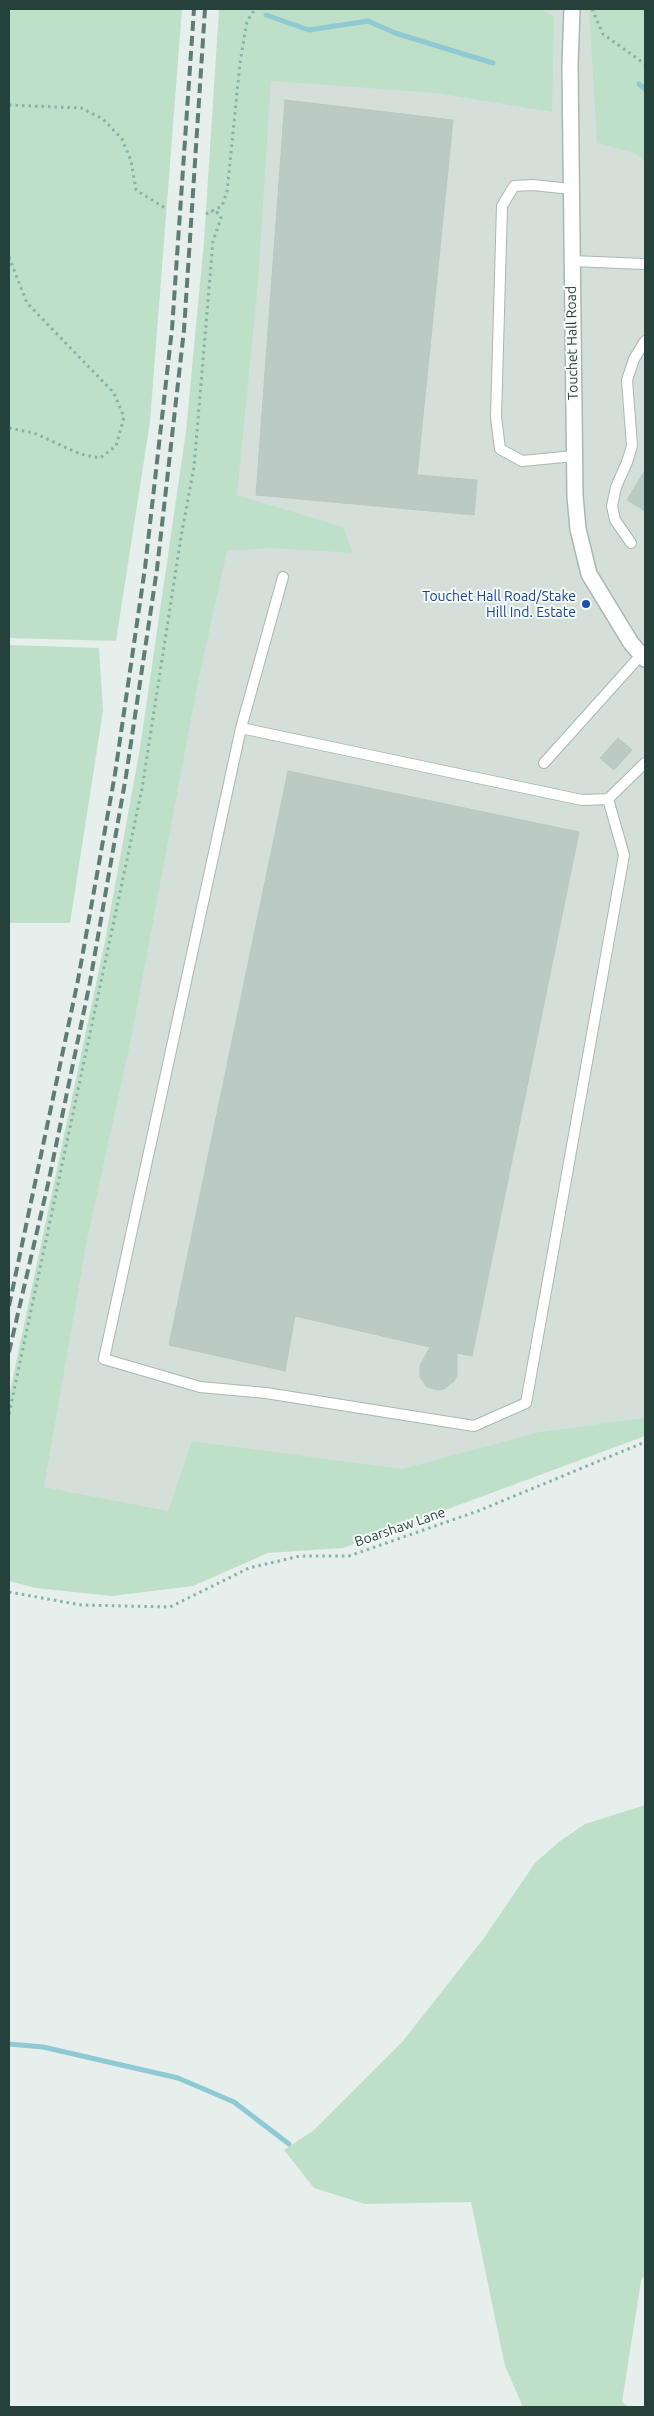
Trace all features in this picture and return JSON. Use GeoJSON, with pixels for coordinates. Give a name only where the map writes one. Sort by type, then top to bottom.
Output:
{"type":"FeatureCollection","features":[{"type":"Feature","properties":{"kind":"street","name":"Touchet Hall Road"},"geometry":{"type":"LineString","coordinates":[[572,9],[570,65],[574,456],[578,530],[589,574],[631,643],[643,657]]}},
{"type":"Feature","properties":{"kind":"lane"},"geometry":{"type":"LineString","coordinates":[[571,189],[533,185],[514,186],[502,206],[496,417],[500,449],[522,461],[574,456]]}},
{"type":"Feature","properties":{"kind":"lane"},"geometry":{"type":"LineString","coordinates":[[572,261],[645,264]]}},
{"type":"Feature","properties":{"kind":"lane"},"geometry":{"type":"LineString","coordinates":[[631,543],[615,520],[612,506],[616,487],[628,462],[632,446],[626,380],[634,359],[645,341]]}},
{"type":"Feature","properties":{"kind":"lane"},"geometry":{"type":"LineString","coordinates":[[283,577],[241,728],[104,1359],[200,1387],[266,1393],[474,1426],[526,1403],[624,855],[608,799]]}},
{"type":"Feature","properties":{"kind":"lane"},"geometry":{"type":"LineString","coordinates":[[544,763],[643,657]]}},
{"type":"Feature","properties":{"kind":"lane"},"geometry":{"type":"LineString","coordinates":[[241,728],[582,800],[608,799],[645,763]]}},
{"type":"Feature","properties":{"kind":"path"},"geometry":{"type":"LineString","coordinates":[[206,214],[222,206],[227,192],[240,63],[247,21],[255,9]]}},
{"type":"Feature","properties":{"kind":"path"},"geometry":{"type":"LineString","coordinates":[[592,9],[603,34],[645,64]]}},
{"type":"Feature","properties":{"kind":"path"},"geometry":{"type":"LineString","coordinates":[[9,105],[80,108],[103,119],[122,139],[132,161],[136,190],[165,208]]}},
{"type":"Feature","properties":{"kind":"path"},"geometry":{"type":"LineString","coordinates":[[9,1414],[142,789],[181,537],[194,467],[213,241],[221,218],[218,213],[211,211]]}},
{"type":"Feature","properties":{"kind":"path"},"geometry":{"type":"LineString","coordinates":[[9,257],[27,303],[114,393],[124,417],[116,446],[100,458],[80,454],[34,432],[9,428]]}},
{"type":"Feature","properties":{"kind":"path","name":"Boarshaw Lane"},"geometry":{"type":"LineString","coordinates":[[9,1592],[81,1605],[170,1607],[249,1568],[300,1556],[348,1556],[478,1511],[645,1442]]}},
{"type":"Feature","properties":{"kind":"shaded area"},"geometry":{"type":"Polygon","coordinates":[[[253,9],[645,9],[645,1424],[169,1523],[47,1500],[9,1437],[209,496],[253,9]]]}},
{"type":"Feature","properties":{"kind":"green space"},"geometry":{"type":"Polygon","coordinates":[[[9,9],[182,9],[150,422],[116,641],[9,638],[9,9]]]}},
{"type":"Feature","properties":{"kind":"green space"},"geometry":{"type":"Polygon","coordinates":[[[219,9],[540,9],[554,16],[552,112],[436,93],[271,81],[258,283],[237,495],[343,527],[353,553],[269,548],[227,551],[198,682],[131,1039],[87,1240],[44,1487],[168,1511],[192,1441],[402,1469],[540,1432],[645,1418],[645,1436],[343,1548],[268,1553],[193,1586],[112,1596],[36,1588],[9,1581],[9,1396],[104,946],[140,748],[186,431],[204,241],[219,9]]]}},
{"type":"Feature","properties":{"kind":"green space"},"geometry":{"type":"Polygon","coordinates":[[[589,9],[645,9],[645,162],[635,153],[597,143],[589,9]]]}},
{"type":"Feature","properties":{"kind":"green space"},"geometry":{"type":"Polygon","coordinates":[[[9,645],[99,648],[103,711],[70,923],[9,923],[9,645]]]}},
{"type":"Feature","properties":{"kind":"green space"},"geometry":{"type":"Polygon","coordinates":[[[645,1805],[645,2274],[641,2281],[622,2402],[629,2407],[523,2407],[505,2366],[471,2202],[365,2204],[314,2188],[284,2150],[314,2130],[403,2041],[484,1938],[535,1863],[560,1841],[585,1824],[645,1805]]]}},
{"type":"Feature","properties":{"kind":"building"},"geometry":{"type":"Polygon","coordinates":[[[285,100],[453,120],[417,475],[477,480],[474,515],[256,495],[285,100]]]}},
{"type":"Feature","properties":{"kind":"building"},"geometry":{"type":"Polygon","coordinates":[[[645,470],[645,511],[627,500],[645,470]]]}},
{"type":"Feature","properties":{"kind":"building"},"geometry":{"type":"Polygon","coordinates":[[[618,738],[632,750],[614,770],[600,758],[618,738]]]}},
{"type":"Feature","properties":{"kind":"building"},"geometry":{"type":"Polygon","coordinates":[[[288,771],[579,832],[472,1356],[457,1353],[457,1375],[454,1381],[444,1389],[438,1390],[427,1387],[420,1377],[420,1366],[430,1347],[295,1316],[285,1371],[169,1345],[288,771]]]}},
{"type":"Feature","properties":{"kind":"waterway"},"geometry":{"type":"LineString","coordinates":[[266,15],[309,30],[368,21],[395,33],[493,63]]}},
{"type":"Feature","properties":{"kind":"waterway"},"geometry":{"type":"LineString","coordinates":[[639,84],[645,89]]}},
{"type":"Feature","properties":{"kind":"waterway"},"geometry":{"type":"LineString","coordinates":[[9,2044],[43,2047],[178,2078],[234,2102],[289,2144]]}},
{"type":"Feature","properties":{"kind":"railway"},"geometry":{"type":"LineString","coordinates":[[9,1306],[78,980],[115,774],[145,568],[172,329],[194,9]]}},
{"type":"Feature","properties":{"kind":"railway"},"geometry":{"type":"LineString","coordinates":[[9,1352],[48,1184],[90,982],[126,776],[157,569],[184,330],[205,9]]}},
{"type":"Feature","properties":{"kind":"place","name":"Touchet Hall Road/Stake Hill Ind. Estate"},"geometry":{"type":"Point","coordinates":[586,604]}}]}
